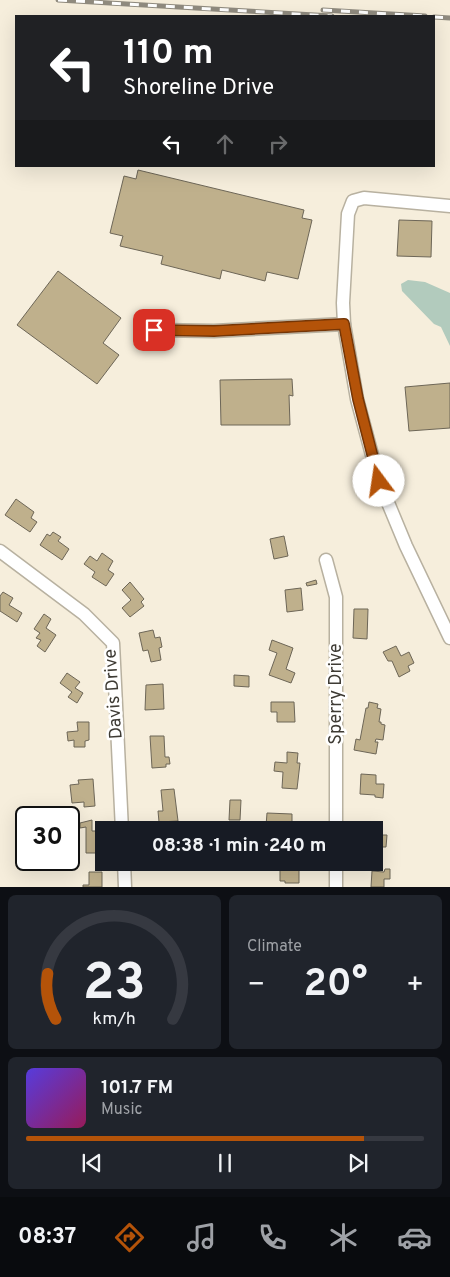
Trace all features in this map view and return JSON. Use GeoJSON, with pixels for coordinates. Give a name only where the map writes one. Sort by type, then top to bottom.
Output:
{"type":"FeatureCollection","features":[{"type":"Feature","properties":{"kind":"street"},"geometry":{"type":"LineString","coordinates":[[450,206],[364,198],[353,201],[348,214],[343,303],[344,324],[358,399],[379,481],[406,546],[450,638]]}},
{"type":"Feature","properties":{"kind":"street"},"geometry":{"type":"LineString","coordinates":[[154,330],[214,331],[344,324]]}},
{"type":"Feature","properties":{"kind":"street","name":"Davis Drive"},"geometry":{"type":"LineString","coordinates":[[0,551],[84,614],[113,643],[122,821]]}},
{"type":"Feature","properties":{"kind":"street","name":"Sperry Drive"},"geometry":{"type":"LineString","coordinates":[[326,560],[336,597],[336,821]]}},
{"type":"Feature","properties":{"kind":"street"},"geometry":{"type":"LineString","coordinates":[[124,871],[125,887]]}},
{"type":"Feature","properties":{"kind":"street"},"geometry":{"type":"LineString","coordinates":[[336,871],[336,887]]}},
{"type":"Feature","properties":{"kind":"green space"},"geometry":{"type":"Polygon","coordinates":[[[408,280],[425,282],[450,293],[450,346],[441,327],[434,324],[402,291],[401,284],[408,280]]]}},
{"type":"Feature","properties":{"kind":"building"},"geometry":{"type":"Polygon","coordinates":[[[138,170],[304,210],[302,218],[312,220],[298,279],[267,272],[265,281],[222,270],[220,279],[161,264],[163,256],[120,246],[123,236],[110,233],[124,176],[136,179],[138,170]]]}},
{"type":"Feature","properties":{"kind":"building"},"geometry":{"type":"Polygon","coordinates":[[[399,220],[432,221],[431,257],[397,256],[399,220]]]}},
{"type":"Feature","properties":{"kind":"building"},"geometry":{"type":"Polygon","coordinates":[[[58,271],[121,318],[103,343],[119,355],[97,384],[17,325],[58,271]]]}},
{"type":"Feature","properties":{"kind":"building"},"geometry":{"type":"Polygon","coordinates":[[[292,379],[293,396],[289,395],[290,425],[221,425],[220,380],[292,379]]]}},
{"type":"Feature","properties":{"kind":"building"},"geometry":{"type":"Polygon","coordinates":[[[450,383],[450,428],[409,431],[405,387],[450,383]]]}},
{"type":"Feature","properties":{"kind":"building"},"geometry":{"type":"Polygon","coordinates":[[[16,499],[34,512],[31,518],[37,522],[30,532],[5,515],[16,499]]]}},
{"type":"Feature","properties":{"kind":"building"},"geometry":{"type":"Polygon","coordinates":[[[53,532],[61,537],[58,541],[69,549],[62,560],[40,545],[47,534],[50,536],[53,532]]]}},
{"type":"Feature","properties":{"kind":"building"},"geometry":{"type":"Polygon","coordinates":[[[284,536],[288,556],[274,559],[270,539],[284,536]]]}},
{"type":"Feature","properties":{"kind":"building"},"geometry":{"type":"Polygon","coordinates":[[[102,553],[113,561],[108,570],[114,574],[106,586],[92,577],[95,572],[84,564],[90,556],[97,561],[102,553]]]}},
{"type":"Feature","properties":{"kind":"building"},"geometry":{"type":"Polygon","coordinates":[[[316,580],[317,584],[307,586],[306,583],[316,580]]]}},
{"type":"Feature","properties":{"kind":"building"},"geometry":{"type":"Polygon","coordinates":[[[130,582],[144,599],[141,602],[144,606],[130,617],[122,608],[131,600],[122,590],[130,582]]]}},
{"type":"Feature","properties":{"kind":"building"},"geometry":{"type":"Polygon","coordinates":[[[301,588],[303,610],[287,612],[285,590],[301,588]]]}},
{"type":"Feature","properties":{"kind":"building"},"geometry":{"type":"Polygon","coordinates":[[[3,592],[13,598],[9,605],[22,613],[17,622],[0,611],[0,596],[3,592]]]}},
{"type":"Feature","properties":{"kind":"building"},"geometry":{"type":"Polygon","coordinates":[[[354,609],[368,609],[367,639],[353,638],[354,609]]]}},
{"type":"Feature","properties":{"kind":"building"},"geometry":{"type":"Polygon","coordinates":[[[44,614],[51,619],[46,628],[56,635],[45,652],[37,646],[41,640],[36,638],[40,633],[34,629],[44,614]]]}},
{"type":"Feature","properties":{"kind":"building"},"geometry":{"type":"Polygon","coordinates":[[[153,630],[155,638],[160,637],[162,647],[159,648],[161,660],[151,662],[148,650],[143,651],[139,633],[153,630]]]}},
{"type":"Feature","properties":{"kind":"building"},"geometry":{"type":"Polygon","coordinates":[[[272,640],[293,648],[286,669],[295,673],[291,683],[269,675],[277,653],[269,650],[272,640]]]}},
{"type":"Feature","properties":{"kind":"building"},"geometry":{"type":"Polygon","coordinates":[[[396,646],[401,656],[409,652],[414,663],[408,666],[410,671],[399,677],[392,661],[388,661],[383,652],[396,646]]]}},
{"type":"Feature","properties":{"kind":"building"},"geometry":{"type":"Polygon","coordinates":[[[67,673],[80,682],[75,688],[83,693],[77,703],[68,697],[72,692],[60,683],[67,673]]]}},
{"type":"Feature","properties":{"kind":"building"},"geometry":{"type":"Polygon","coordinates":[[[234,675],[249,676],[249,687],[234,686],[234,675]]]}},
{"type":"Feature","properties":{"kind":"building"},"geometry":{"type":"Polygon","coordinates":[[[163,684],[164,709],[145,710],[146,685],[163,684]]]}},
{"type":"Feature","properties":{"kind":"building"},"geometry":{"type":"Polygon","coordinates":[[[271,702],[294,702],[295,722],[277,722],[277,712],[271,712],[271,702]]]}},
{"type":"Feature","properties":{"kind":"building"},"geometry":{"type":"Polygon","coordinates":[[[369,702],[378,704],[377,708],[381,709],[379,722],[385,725],[383,740],[376,739],[375,742],[378,742],[376,754],[354,750],[356,739],[360,740],[366,708],[368,708],[369,702]]]}},
{"type":"Feature","properties":{"kind":"building"},"geometry":{"type":"Polygon","coordinates":[[[77,722],[89,722],[89,740],[85,741],[85,747],[74,747],[74,740],[68,741],[67,732],[78,731],[77,722]]]}},
{"type":"Feature","properties":{"kind":"building"},"geometry":{"type":"Polygon","coordinates":[[[150,736],[164,736],[165,757],[169,757],[170,764],[166,764],[166,767],[152,768],[150,736]]]}},
{"type":"Feature","properties":{"kind":"building"},"geometry":{"type":"Polygon","coordinates":[[[287,752],[298,753],[297,763],[300,763],[297,789],[282,788],[283,772],[274,771],[275,762],[287,763],[287,752]]]}},
{"type":"Feature","properties":{"kind":"building"},"geometry":{"type":"Polygon","coordinates":[[[361,774],[376,775],[376,784],[384,784],[383,798],[375,797],[375,795],[360,794],[361,774]]]}},
{"type":"Feature","properties":{"kind":"building"},"geometry":{"type":"Polygon","coordinates":[[[93,779],[95,806],[84,807],[84,802],[72,803],[70,785],[79,784],[78,780],[93,779]]]}},
{"type":"Feature","properties":{"kind":"building"},"geometry":{"type":"Polygon","coordinates":[[[174,789],[178,821],[159,821],[158,811],[163,811],[161,790],[174,789]]]}},
{"type":"Feature","properties":{"kind":"building"},"geometry":{"type":"Polygon","coordinates":[[[230,800],[241,800],[240,820],[229,820],[230,800]]]}},
{"type":"Feature","properties":{"kind":"building"},"geometry":{"type":"Polygon","coordinates":[[[267,813],[292,814],[292,821],[266,821],[267,813]]]}},
{"type":"Feature","properties":{"kind":"building"},"geometry":{"type":"Polygon","coordinates":[[[92,820],[92,831],[95,831],[95,853],[86,853],[86,827],[80,828],[80,823],[92,820]]]}},
{"type":"Feature","properties":{"kind":"building"},"geometry":{"type":"Polygon","coordinates":[[[383,835],[387,835],[386,847],[383,847],[383,835]]]}},
{"type":"Feature","properties":{"kind":"building"},"geometry":{"type":"Polygon","coordinates":[[[385,869],[390,869],[390,879],[384,879],[384,887],[371,887],[372,871],[384,872],[385,869]]]}},
{"type":"Feature","properties":{"kind":"building"},"geometry":{"type":"Polygon","coordinates":[[[280,871],[299,871],[299,883],[280,881],[280,871]]]}},
{"type":"Feature","properties":{"kind":"building"},"geometry":{"type":"Polygon","coordinates":[[[89,872],[102,872],[102,887],[83,887],[83,885],[89,885],[89,872]]]}},
{"type":"Feature","properties":{"kind":"railway"},"geometry":{"type":"LineString","coordinates":[[58,0],[315,15]]}},
{"type":"Feature","properties":{"kind":"railway"},"geometry":{"type":"LineString","coordinates":[[323,10],[408,15]]}},
{"type":"Feature","properties":{"kind":"railway"},"geometry":{"type":"LineString","coordinates":[[435,17],[450,18]]}},
{"type":"Feature","properties":{"kind":"route"},"geometry":{"type":"LineString","coordinates":[[154,330],[214,331],[344,324],[358,399],[379,481]]}}]}
